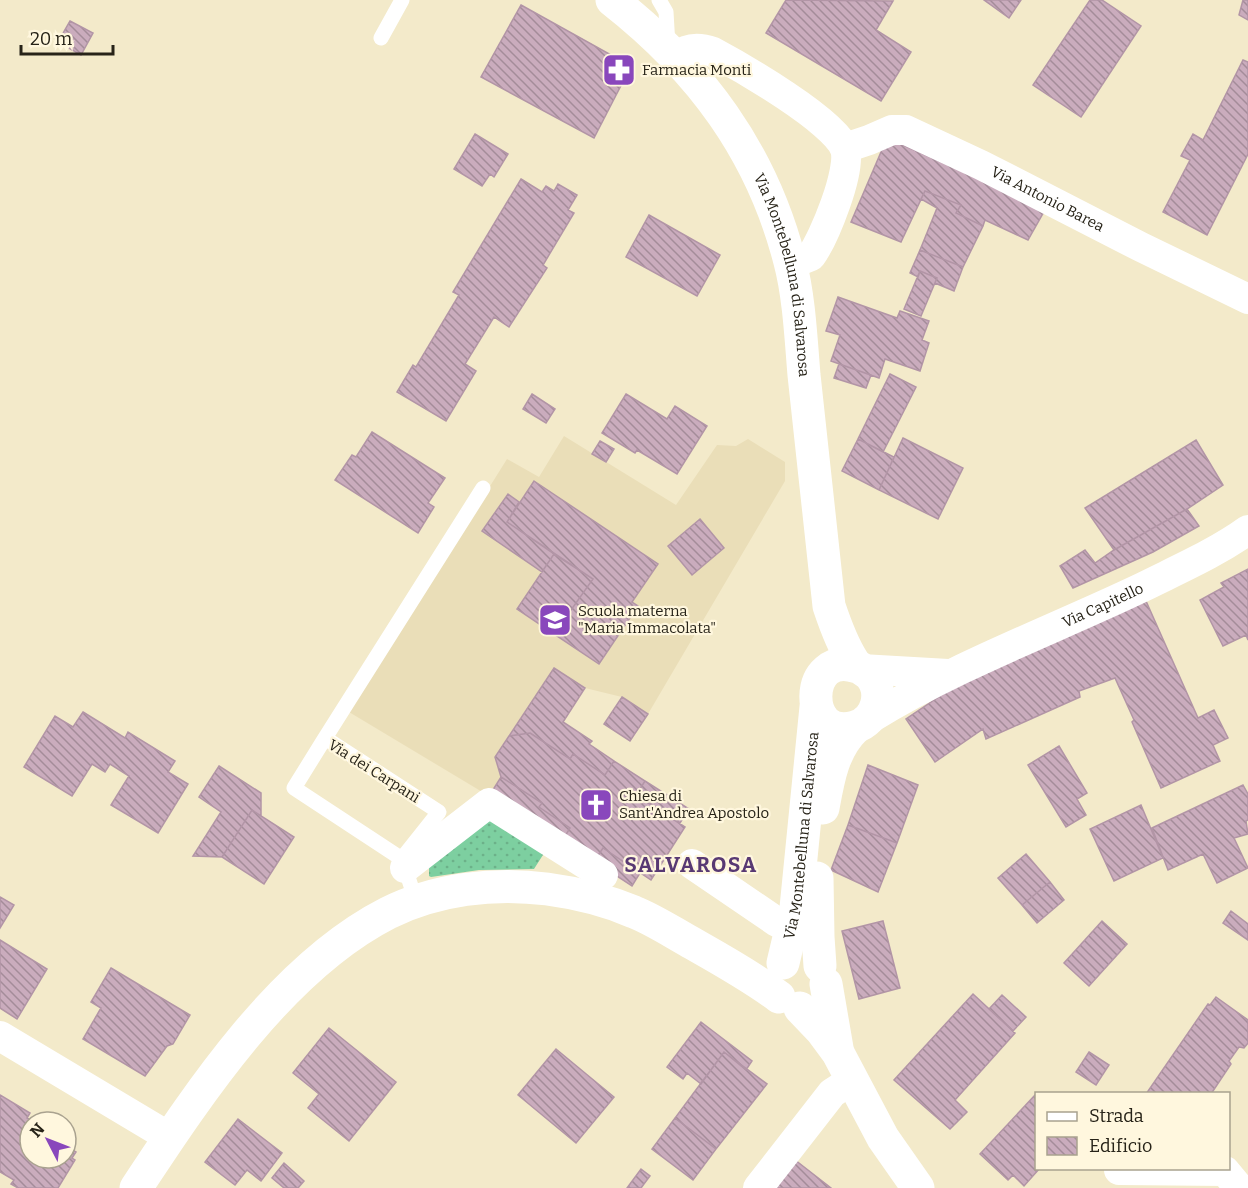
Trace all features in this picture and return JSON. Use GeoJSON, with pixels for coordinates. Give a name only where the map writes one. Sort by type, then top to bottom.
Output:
{"type":"FeatureCollection","features":[{"type":"Feature","properties":{"kind":"street","name":"Via Montebelluna di Salvarosa"},"geometry":{"type":"LineString","coordinates":[[612,0],[673,53],[717,103],[750,156],[773,207],[791,264],[829,606],[796,908],[785,984]]}},
{"type":"Feature","properties":{"kind":"street"},"geometry":{"type":"LineString","coordinates":[[673,53],[695,48],[720,56],[826,124],[841,140],[847,161],[844,177],[816,248],[811,256],[791,264]]}},
{"type":"Feature","properties":{"kind":"street","name":"Via Antonio Barea"},"geometry":{"type":"LineString","coordinates":[[845,148],[892,130],[906,130],[981,165],[1248,299]]}},
{"type":"Feature","properties":{"kind":"street","name":"Via Capitello"},"geometry":{"type":"LineString","coordinates":[[863,723],[932,683],[1171,573],[1208,555],[1248,530]]}},
{"type":"Feature","properties":{"kind":"street","name":"Via Montebelluna di Salvarosa"},"geometry":{"type":"LineString","coordinates":[[829,606],[843,644],[859,668]]}},
{"type":"Feature","properties":{"kind":"street"},"geometry":{"type":"LineString","coordinates":[[859,668],[869,674],[878,691],[878,700],[863,723],[845,729],[827,723],[818,693],[825,672],[834,668],[843,665],[920,674],[954,673]]}},
{"type":"Feature","properties":{"kind":"street","name":"Via Montebelluna di Salvarosa"},"geometry":{"type":"LineString","coordinates":[[845,1066],[823,975],[818,937],[817,874],[822,816],[829,777],[844,739],[863,723]]}},
{"type":"Feature","properties":{"kind":"street"},"geometry":{"type":"LineString","coordinates":[[404,864],[489,803],[603,875]]}},
{"type":"Feature","properties":{"kind":"street"},"geometry":{"type":"LineString","coordinates":[[692,864],[777,922]]}},
{"type":"Feature","properties":{"kind":"street"},"geometry":{"type":"LineString","coordinates":[[136,1188],[169,1137],[222,1064],[266,1013],[305,973],[332,949],[361,929],[388,913],[416,901],[485,886],[528,886],[564,891],[636,912],[755,980],[785,984],[810,1007],[824,994],[823,975],[813,960],[804,957],[791,958],[785,984]]}},
{"type":"Feature","properties":{"kind":"street"},"geometry":{"type":"LineString","coordinates":[[785,984],[821,1030],[845,1066],[883,1138],[918,1188]]}},
{"type":"Feature","properties":{"kind":"street"},"geometry":{"type":"LineString","coordinates":[[0,1035],[169,1137]]}},
{"type":"Feature","properties":{"kind":"street"},"geometry":{"type":"LineString","coordinates":[[758,1188],[832,1093],[845,1066]]}},
{"type":"Feature","properties":{"kind":"street"},"geometry":{"type":"LineString","coordinates":[[1119,1170],[1225,1172],[1239,1188]]}},
{"type":"Feature","properties":{"kind":"lane"},"geometry":{"type":"LineString","coordinates":[[381,38],[402,0]]}},
{"type":"Feature","properties":{"kind":"lane"},"geometry":{"type":"LineString","coordinates":[[659,0],[666,12],[673,53]]}},
{"type":"Feature","properties":{"kind":"lane"},"geometry":{"type":"LineString","coordinates":[[325,738],[483,488]]}},
{"type":"Feature","properties":{"kind":"lane","name":"Via dei Carpani"},"geometry":{"type":"LineString","coordinates":[[325,738],[439,812],[404,864],[294,788],[325,738]]}},
{"type":"Feature","properties":{"kind":"lane"},"geometry":{"type":"LineString","coordinates":[[404,864],[416,901]]}},
{"type":"Feature","properties":{"kind":"shaded area","name":"Scuola materna \"Maria Immacolata\""},"geometry":{"type":"Polygon","coordinates":[[[564,436],[676,505],[717,445],[736,446],[748,439],[785,462],[785,481],[648,714],[622,697],[585,688],[554,668],[495,757],[501,777],[489,796],[349,712],[507,459],[539,477],[564,436]]]}},
{"type":"Feature","properties":{"kind":"green space"},"geometry":{"type":"Polygon","coordinates":[[[493,812],[548,847],[534,869],[479,870],[429,876],[429,867],[493,812]]]}},
{"type":"Feature","properties":{"kind":"building"},"geometry":{"type":"Polygon","coordinates":[[[786,0],[893,1],[876,30],[911,52],[881,101],[766,33],[786,0]]]}},
{"type":"Feature","properties":{"kind":"building"},"geometry":{"type":"Polygon","coordinates":[[[984,0],[1021,0],[1009,18],[984,0]]]}},
{"type":"Feature","properties":{"kind":"building"},"geometry":{"type":"Polygon","coordinates":[[[1090,0],[1102,0],[1141,26],[1081,117],[1033,85],[1090,0]]]}},
{"type":"Feature","properties":{"kind":"building"},"geometry":{"type":"Polygon","coordinates":[[[1243,0],[1248,0],[1248,20],[1239,15],[1243,0]]]}},
{"type":"Feature","properties":{"kind":"building"},"geometry":{"type":"Polygon","coordinates":[[[521,5],[631,66],[594,138],[481,77],[521,5]]]}},
{"type":"Feature","properties":{"kind":"building"},"geometry":{"type":"Polygon","coordinates":[[[70,21],[93,33],[81,55],[58,42],[70,21]]]}},
{"type":"Feature","properties":{"kind":"building"},"geometry":{"type":"Polygon","coordinates":[[[1243,60],[1248,62],[1248,154],[1207,235],[1163,212],[1190,160],[1181,156],[1193,134],[1203,140],[1243,60]]]}},
{"type":"Feature","properties":{"kind":"building"},"geometry":{"type":"Polygon","coordinates":[[[475,134],[508,154],[494,177],[490,174],[482,186],[454,169],[475,134]]]}},
{"type":"Feature","properties":{"kind":"building"},"geometry":{"type":"Polygon","coordinates":[[[887,138],[1046,208],[1028,240],[985,220],[983,226],[956,213],[961,205],[925,191],[901,242],[851,222],[887,138]]]}},
{"type":"Feature","properties":{"kind":"building"},"geometry":{"type":"Polygon","coordinates":[[[521,179],[542,192],[546,186],[554,191],[558,184],[577,195],[568,210],[574,213],[543,265],[547,268],[509,327],[494,317],[465,364],[476,371],[446,421],[397,392],[413,365],[416,367],[459,295],[453,292],[521,179]]]}},
{"type":"Feature","properties":{"kind":"building"},"geometry":{"type":"Polygon","coordinates":[[[925,191],[961,205],[956,213],[983,226],[963,267],[920,250],[937,208],[921,199],[925,191]]]}},
{"type":"Feature","properties":{"kind":"building"},"geometry":{"type":"Polygon","coordinates":[[[649,215],[720,255],[697,296],[626,257],[649,215]]]}},
{"type":"Feature","properties":{"kind":"building"},"geometry":{"type":"Polygon","coordinates":[[[920,250],[963,267],[954,291],[935,283],[937,278],[920,271],[918,277],[910,273],[920,250]]]}},
{"type":"Feature","properties":{"kind":"building"},"geometry":{"type":"Polygon","coordinates":[[[920,271],[937,278],[921,316],[904,309],[920,271]]]}},
{"type":"Feature","properties":{"kind":"building"},"geometry":{"type":"Polygon","coordinates":[[[838,297],[897,318],[900,311],[929,321],[922,340],[929,343],[920,371],[885,359],[879,378],[831,361],[840,335],[826,331],[838,297]]]}},
{"type":"Feature","properties":{"kind":"building"},"geometry":{"type":"Polygon","coordinates":[[[839,364],[871,375],[866,388],[834,378],[839,364]]]}},
{"type":"Feature","properties":{"kind":"building"},"geometry":{"type":"Polygon","coordinates":[[[890,374],[916,387],[883,452],[858,439],[890,374]]]}},
{"type":"Feature","properties":{"kind":"building"},"geometry":{"type":"Polygon","coordinates":[[[532,394],[555,409],[546,423],[523,409],[532,394]]]}},
{"type":"Feature","properties":{"kind":"building"},"geometry":{"type":"Polygon","coordinates":[[[626,394],[667,419],[675,406],[707,426],[677,474],[637,450],[635,453],[602,433],[626,394]]]}},
{"type":"Feature","properties":{"kind":"building"},"geometry":{"type":"Polygon","coordinates":[[[372,432],[445,478],[428,503],[434,507],[418,533],[335,480],[352,455],[356,457],[372,432]]]}},
{"type":"Feature","properties":{"kind":"building"},"geometry":{"type":"Polygon","coordinates":[[[903,438],[963,468],[938,519],[879,490],[903,438]]]}},
{"type":"Feature","properties":{"kind":"building"},"geometry":{"type":"Polygon","coordinates":[[[858,439],[894,457],[879,490],[842,471],[858,439]]]}},
{"type":"Feature","properties":{"kind":"building"},"geometry":{"type":"Polygon","coordinates":[[[1196,440],[1223,485],[1187,509],[1114,550],[1085,508],[1196,440]]]}},
{"type":"Feature","properties":{"kind":"building"},"geometry":{"type":"Polygon","coordinates":[[[600,441],[614,449],[606,462],[592,454],[600,441]]]}},
{"type":"Feature","properties":{"kind":"building"},"geometry":{"type":"Polygon","coordinates":[[[534,481],[658,564],[632,602],[638,606],[599,664],[554,634],[593,579],[507,522],[534,481]]]}},
{"type":"Feature","properties":{"kind":"building"},"geometry":{"type":"Polygon","coordinates":[[[534,481],[658,564],[632,602],[638,606],[599,664],[517,609],[554,554],[507,522],[534,481]]]}},
{"type":"Feature","properties":{"kind":"building"},"geometry":{"type":"Polygon","coordinates":[[[508,494],[519,502],[507,522],[554,554],[542,572],[482,531],[508,494]]]}},
{"type":"Feature","properties":{"kind":"building"},"geometry":{"type":"Polygon","coordinates":[[[1187,509],[1199,526],[1153,552],[1073,588],[1060,566],[1085,550],[1095,563],[1187,509]]]}},
{"type":"Feature","properties":{"kind":"building"},"geometry":{"type":"Polygon","coordinates":[[[700,519],[724,548],[692,575],[668,546],[700,519]]]}},
{"type":"Feature","properties":{"kind":"building"},"geometry":{"type":"Polygon","coordinates":[[[554,554],[593,579],[554,634],[517,609],[554,554]]]}},
{"type":"Feature","properties":{"kind":"building"},"geometry":{"type":"Polygon","coordinates":[[[1248,569],[1248,640],[1246,635],[1223,646],[1200,600],[1224,587],[1221,583],[1248,569]]]}},
{"type":"Feature","properties":{"kind":"building"},"geometry":{"type":"Polygon","coordinates":[[[1146,601],[1198,718],[1214,710],[1228,738],[1213,745],[1220,761],[1161,788],[1115,678],[1079,691],[1080,697],[986,739],[983,729],[935,762],[906,719],[955,686],[1146,601]]]}},
{"type":"Feature","properties":{"kind":"building"},"geometry":{"type":"Polygon","coordinates":[[[554,668],[585,688],[563,722],[592,741],[589,744],[614,761],[605,775],[573,754],[570,759],[530,733],[509,736],[554,668]]]}},
{"type":"Feature","properties":{"kind":"building"},"geometry":{"type":"Polygon","coordinates":[[[622,697],[648,714],[630,741],[604,724],[622,697]]]}},
{"type":"Feature","properties":{"kind":"building"},"geometry":{"type":"Polygon","coordinates":[[[83,712],[125,738],[128,732],[175,761],[168,772],[188,784],[158,833],[111,805],[129,776],[110,764],[105,772],[92,764],[72,796],[24,767],[55,716],[73,727],[83,712]]]}},
{"type":"Feature","properties":{"kind":"building","name":"Chiesa di Sant'Andrea Apostolo"},"geometry":{"type":"Polygon","coordinates":[[[530,733],[570,759],[573,754],[605,775],[614,761],[645,781],[636,795],[685,827],[651,880],[603,848],[593,863],[561,843],[570,828],[539,807],[542,803],[501,777],[495,757],[509,736],[530,733]]]}},
{"type":"Feature","properties":{"kind":"building"},"geometry":{"type":"Polygon","coordinates":[[[1059,746],[1087,793],[1077,799],[1086,815],[1066,827],[1028,765],[1059,746]]]}},
{"type":"Feature","properties":{"kind":"building"},"geometry":{"type":"Polygon","coordinates":[[[868,765],[918,785],[897,843],[848,825],[868,765]]]}},
{"type":"Feature","properties":{"kind":"building"},"geometry":{"type":"Polygon","coordinates":[[[219,766],[261,793],[261,816],[252,810],[222,857],[193,856],[221,812],[199,797],[219,766]]]}},
{"type":"Feature","properties":{"kind":"building"},"geometry":{"type":"Polygon","coordinates":[[[501,777],[542,803],[539,807],[570,828],[561,843],[489,796],[501,777]]]}},
{"type":"Feature","properties":{"kind":"building"},"geometry":{"type":"Polygon","coordinates":[[[645,781],[689,809],[680,823],[636,795],[645,781]]]}},
{"type":"Feature","properties":{"kind":"building"},"geometry":{"type":"Polygon","coordinates":[[[1243,785],[1248,794],[1248,820],[1246,821],[1248,834],[1234,838],[1248,868],[1217,883],[1203,854],[1168,870],[1152,828],[1243,785]]]}},
{"type":"Feature","properties":{"kind":"building"},"geometry":{"type":"Polygon","coordinates":[[[1141,805],[1163,858],[1114,881],[1090,829],[1141,805]]]}},
{"type":"Feature","properties":{"kind":"building"},"geometry":{"type":"Polygon","coordinates":[[[252,810],[294,837],[264,884],[222,857],[252,810]]]}},
{"type":"Feature","properties":{"kind":"building"},"geometry":{"type":"Polygon","coordinates":[[[848,825],[897,843],[878,892],[831,870],[848,825]]]}},
{"type":"Feature","properties":{"kind":"building"},"geometry":{"type":"Polygon","coordinates":[[[603,848],[640,873],[632,886],[594,861],[603,848]]]}},
{"type":"Feature","properties":{"kind":"building"},"geometry":{"type":"Polygon","coordinates":[[[1026,854],[1050,882],[1022,905],[998,878],[1026,854]]]}},
{"type":"Feature","properties":{"kind":"building"},"geometry":{"type":"Polygon","coordinates":[[[1050,882],[1064,900],[1037,923],[1022,905],[1050,882]]]}},
{"type":"Feature","properties":{"kind":"building"},"geometry":{"type":"Polygon","coordinates":[[[0,897],[14,905],[0,928],[0,897]]]}},
{"type":"Feature","properties":{"kind":"building"},"geometry":{"type":"Polygon","coordinates":[[[1231,911],[1248,924],[1248,940],[1223,923],[1231,911]]]}},
{"type":"Feature","properties":{"kind":"building"},"geometry":{"type":"Polygon","coordinates":[[[883,921],[900,988],[859,999],[842,931],[883,921]]]}},
{"type":"Feature","properties":{"kind":"building"},"geometry":{"type":"Polygon","coordinates":[[[1102,921],[1127,944],[1089,986],[1064,963],[1102,921]]]}},
{"type":"Feature","properties":{"kind":"building"},"geometry":{"type":"Polygon","coordinates":[[[0,940],[47,969],[17,1019],[0,1008],[0,940]]]}},
{"type":"Feature","properties":{"kind":"building"},"geometry":{"type":"Polygon","coordinates":[[[111,968],[190,1015],[173,1044],[167,1046],[145,1076],[83,1039],[101,1008],[91,1002],[111,968]]]}},
{"type":"Feature","properties":{"kind":"building"},"geometry":{"type":"Polygon","coordinates":[[[973,994],[1015,1033],[955,1100],[967,1112],[950,1129],[894,1080],[973,994]]]}},
{"type":"Feature","properties":{"kind":"building"},"geometry":{"type":"Polygon","coordinates":[[[1002,995],[1026,1017],[1013,1031],[989,1009],[1002,995]]]}},
{"type":"Feature","properties":{"kind":"building"},"geometry":{"type":"Polygon","coordinates":[[[1216,997],[1248,1020],[1248,1043],[1244,1048],[1239,1047],[1212,1092],[1147,1092],[1208,1004],[1210,1005],[1216,997]]]}},
{"type":"Feature","properties":{"kind":"building"},"geometry":{"type":"Polygon","coordinates":[[[701,1022],[752,1061],[746,1070],[724,1052],[701,1084],[687,1073],[683,1079],[667,1067],[701,1022]]]}},
{"type":"Feature","properties":{"kind":"building"},"geometry":{"type":"Polygon","coordinates":[[[329,1028],[396,1082],[349,1141],[308,1108],[319,1094],[293,1073],[329,1028]]]}},
{"type":"Feature","properties":{"kind":"building"},"geometry":{"type":"Polygon","coordinates":[[[556,1049],[614,1097],[576,1143],[518,1095],[556,1049]]]}},
{"type":"Feature","properties":{"kind":"building"},"geometry":{"type":"Polygon","coordinates":[[[724,1052],[767,1084],[716,1149],[675,1118],[724,1052]]]}},
{"type":"Feature","properties":{"kind":"building"},"geometry":{"type":"Polygon","coordinates":[[[1089,1052],[1109,1065],[1096,1085],[1076,1072],[1089,1052]]]}},
{"type":"Feature","properties":{"kind":"building"},"geometry":{"type":"Polygon","coordinates":[[[0,1095],[25,1110],[18,1110],[18,1170],[69,1170],[58,1188],[18,1188],[11,1184],[14,1180],[0,1172],[0,1095]]]}},
{"type":"Feature","properties":{"kind":"building"},"geometry":{"type":"Polygon","coordinates":[[[1035,1095],[1035,1170],[1038,1170],[1024,1186],[1013,1175],[1008,1180],[980,1154],[1035,1095]]]}},
{"type":"Feature","properties":{"kind":"building"},"geometry":{"type":"Polygon","coordinates":[[[675,1118],[716,1149],[693,1180],[652,1149],[675,1118]]]}},
{"type":"Feature","properties":{"kind":"building"},"geometry":{"type":"Polygon","coordinates":[[[238,1119],[282,1153],[261,1181],[247,1170],[235,1185],[205,1162],[238,1119]]]}},
{"type":"Feature","properties":{"kind":"building"},"geometry":{"type":"Polygon","coordinates":[[[790,1156],[831,1188],[766,1188],[790,1156]]]}},
{"type":"Feature","properties":{"kind":"building"},"geometry":{"type":"Polygon","coordinates":[[[284,1163],[304,1181],[298,1188],[284,1188],[272,1178],[284,1163]]]}},
{"type":"Feature","properties":{"kind":"building"},"geometry":{"type":"Polygon","coordinates":[[[641,1169],[650,1176],[641,1188],[627,1188],[641,1169]]]}},
{"type":"Feature","properties":{"kind":"place","name":"Farmacia Monti"},"geometry":{"type":"Point","coordinates":[619,70]}},
{"type":"Feature","properties":{"kind":"place","name":"Scuola materna \"Maria Immacolata\""},"geometry":{"type":"Point","coordinates":[555,620]}},
{"type":"Feature","properties":{"kind":"place","name":"Chiesa di Sant'Andrea Apostolo"},"geometry":{"type":"Point","coordinates":[596,805]}},
{"type":"Feature","properties":{"kind":"district","name":"SALVAROSA"},"geometry":{"type":"Point","coordinates":[691,865]}}]}
